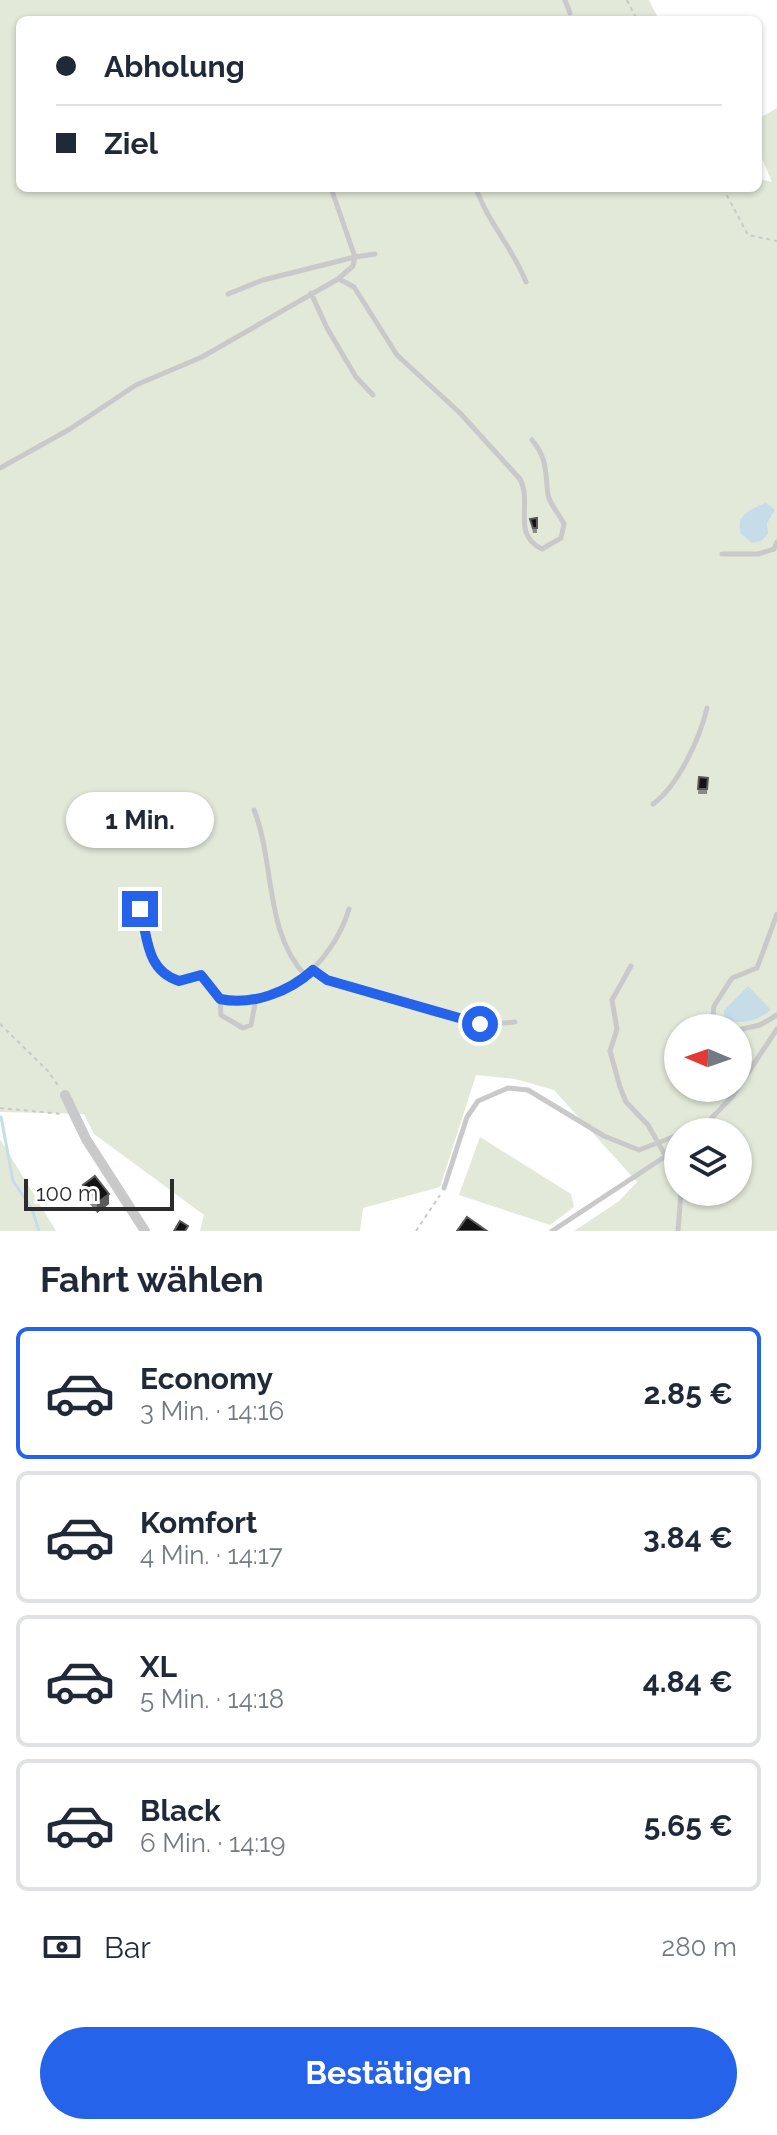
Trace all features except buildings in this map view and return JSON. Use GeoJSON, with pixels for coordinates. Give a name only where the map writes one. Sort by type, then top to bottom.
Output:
{"type":"FeatureCollection","features":[{"type":"Feature","properties":{"kind":"street"},"geometry":{"type":"LineString","coordinates":[[65,1095],[123,1201],[145,1231]]}},
{"type":"Feature","properties":{"kind":"lane"},"geometry":{"type":"LineString","coordinates":[[565,0],[570,13]]}},
{"type":"Feature","properties":{"kind":"lane"},"geometry":{"type":"LineString","coordinates":[[0,468],[70,429],[140,382],[202,357],[338,279],[353,266],[355,257],[332,192]]}},
{"type":"Feature","properties":{"kind":"lane"},"geometry":{"type":"LineString","coordinates":[[478,192],[492,224],[518,259],[526,282]]}},
{"type":"Feature","properties":{"kind":"lane"},"geometry":{"type":"LineString","coordinates":[[228,294],[263,280],[375,254]]}},
{"type":"Feature","properties":{"kind":"lane"},"geometry":{"type":"LineString","coordinates":[[338,279],[354,287],[397,355],[460,413],[520,479],[525,490],[525,533],[532,543],[542,549],[561,538],[564,524],[548,497],[549,472],[541,451],[532,440]]}},
{"type":"Feature","properties":{"kind":"lane"},"geometry":{"type":"LineString","coordinates":[[311,293],[327,328],[356,377],[373,395]]}},
{"type":"Feature","properties":{"kind":"lane"},"geometry":{"type":"LineString","coordinates":[[722,554],[758,554],[774,549],[777,542]]}},
{"type":"Feature","properties":{"kind":"lane"},"geometry":{"type":"LineString","coordinates":[[653,804],[666,794],[681,772],[707,708]]}},
{"type":"Feature","properties":{"kind":"lane"},"geometry":{"type":"LineString","coordinates":[[254,810],[265,842],[267,873],[282,935],[306,976]]}},
{"type":"Feature","properties":{"kind":"lane"},"geometry":{"type":"LineString","coordinates":[[140,909],[143,938],[158,966],[179,981],[201,975],[220,999],[221,1015],[243,1028],[251,1025],[255,1004]]}},
{"type":"Feature","properties":{"kind":"lane"},"geometry":{"type":"LineString","coordinates":[[220,999],[239,1001],[265,997],[306,976],[328,954],[349,909]]}},
{"type":"Feature","properties":{"kind":"lane"},"geometry":{"type":"LineString","coordinates":[[713,1014],[714,1006],[732,978],[757,968],[777,914]]}},
{"type":"Feature","properties":{"kind":"lane"},"geometry":{"type":"LineString","coordinates":[[631,966],[612,1000],[617,1024],[611,1055],[626,1102],[648,1125],[664,1154]]}},
{"type":"Feature","properties":{"kind":"lane"},"geometry":{"type":"LineString","coordinates":[[313,970],[327,980],[460,1019],[492,1025],[515,1022]]}},
{"type":"Feature","properties":{"kind":"lane"},"geometry":{"type":"LineString","coordinates":[[752,1027],[777,1015]]}},
{"type":"Feature","properties":{"kind":"lane"},"geometry":{"type":"LineString","coordinates":[[715,1118],[777,1029]]}},
{"type":"Feature","properties":{"kind":"lane"},"geometry":{"type":"LineString","coordinates":[[444,1188],[467,1117],[478,1101],[508,1088],[528,1090],[604,1136],[639,1150],[664,1141]]}},
{"type":"Feature","properties":{"kind":"lane"},"geometry":{"type":"LineString","coordinates":[[552,1231],[664,1157]]}},
{"type":"Feature","properties":{"kind":"lane"},"geometry":{"type":"LineString","coordinates":[[678,1231],[680,1206]]}},
{"type":"Feature","properties":{"kind":"path"},"geometry":{"type":"LineString","coordinates":[[725,192],[748,235],[777,241]]}},
{"type":"Feature","properties":{"kind":"path"},"geometry":{"type":"LineString","coordinates":[[0,1024],[48,1071],[65,1095]]}},
{"type":"Feature","properties":{"kind":"path"},"geometry":{"type":"LineString","coordinates":[[0,1108],[33,1108],[75,1117]]}},
{"type":"Feature","properties":{"kind":"path"},"geometry":{"type":"LineString","coordinates":[[416,1231],[444,1188]]}},
{"type":"Feature","properties":{"kind":"green space"},"geometry":{"type":"Polygon","coordinates":[[[0,0],[649,0],[657,16],[16,16],[16,192],[762,192],[762,180],[772,182],[762,158],[762,117],[777,108],[777,1231],[574,1231],[619,1201],[637,1182],[554,1090],[515,1079],[476,1075],[440,1187],[363,1208],[360,1231],[200,1231],[204,1215],[94,1134],[84,1114],[0,1112],[0,0]]]}},
{"type":"Feature","properties":{"kind":"green space"},"geometry":{"type":"Polygon","coordinates":[[[480,1137],[571,1194],[574,1207],[550,1225],[459,1195],[480,1137]]]}},
{"type":"Feature","properties":{"kind":"green space"},"geometry":{"type":"Polygon","coordinates":[[[0,1139],[56,1231],[0,1231],[0,1139]]]}},
{"type":"Feature","properties":{"kind":"water"},"geometry":{"type":"Polygon","coordinates":[[[766,503],[775,510],[767,523],[768,534],[761,541],[752,543],[741,534],[740,522],[745,514],[766,503]]]}},
{"type":"Feature","properties":{"kind":"water"},"geometry":{"type":"Polygon","coordinates":[[[748,986],[771,1010],[752,1020],[752,1014],[724,1014],[724,1010],[748,986]]]}},
{"type":"Feature","properties":{"kind":"waterway"},"geometry":{"type":"LineString","coordinates":[[1,1117],[13,1181],[32,1209],[39,1231]]}},
{"type":"Feature","properties":{"kind":"route"},"geometry":{"type":"LineString","coordinates":[[140,909],[143,938],[158,966],[179,981],[193,974],[201,975],[220,999],[239,1001],[265,997],[313,970],[327,980],[480,1024]]}}]}
